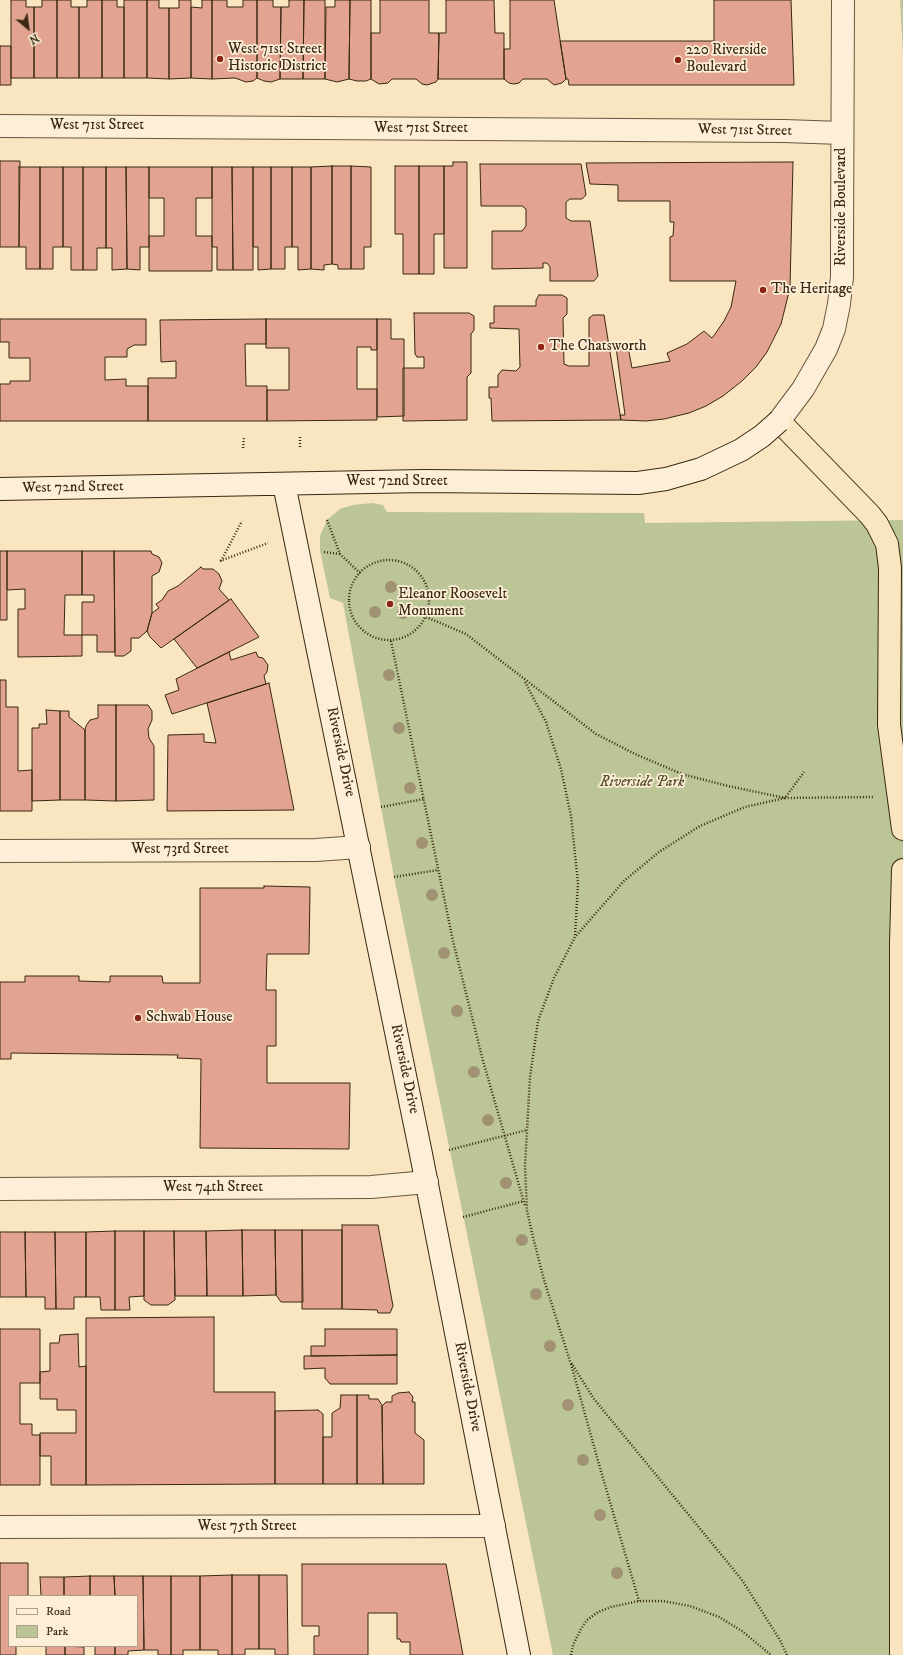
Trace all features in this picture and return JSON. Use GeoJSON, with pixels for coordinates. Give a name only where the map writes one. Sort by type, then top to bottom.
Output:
{"type":"FeatureCollection","features":[{"type":"Feature","properties":{"kind":"highway"},"geometry":{"type":"LineString","coordinates":[[779,421],[870,516],[877,524],[887,544],[890,568],[889,725],[903,829]]}},
{"type":"Feature","properties":{"kind":"highway"},"geometry":{"type":"LineString","coordinates":[[901,1655],[901,942],[903,870]]}},
{"type":"Feature","properties":{"kind":"street","name":"Riverside Boulevard"},"geometry":{"type":"LineString","coordinates":[[779,421],[803,389],[826,349],[834,329],[842,277],[843,0]]}},
{"type":"Feature","properties":{"kind":"street","name":"West 71st Street"},"geometry":{"type":"LineString","coordinates":[[0,126],[842,133]]}},
{"type":"Feature","properties":{"kind":"street","name":"West 72nd Street"},"geometry":{"type":"LineString","coordinates":[[0,489],[424,482],[638,483],[686,474],[714,463],[740,450],[762,436],[779,421]]}},
{"type":"Feature","properties":{"kind":"street","name":"Riverside Drive"},"geometry":{"type":"LineString","coordinates":[[284,484],[427,1182],[519,1655]]}},
{"type":"Feature","properties":{"kind":"street","name":"West 73rd Street"},"geometry":{"type":"LineString","coordinates":[[0,851],[316,850],[359,847]]}},
{"type":"Feature","properties":{"kind":"street","name":"West 74th Street"},"geometry":{"type":"LineString","coordinates":[[0,1188],[371,1187],[427,1182]]}},
{"type":"Feature","properties":{"kind":"street","name":"West 75th Street"},"geometry":{"type":"LineString","coordinates":[[0,1527],[494,1526]]}},
{"type":"Feature","properties":{"kind":"path"},"geometry":{"type":"LineString","coordinates":[[243,448],[244,437]]}},
{"type":"Feature","properties":{"kind":"path"},"geometry":{"type":"LineString","coordinates":[[300,437],[300,447]]}},
{"type":"Feature","properties":{"kind":"path"},"geometry":{"type":"LineString","coordinates":[[327,520],[340,554],[360,573]]}},
{"type":"Feature","properties":{"kind":"path"},"geometry":{"type":"LineString","coordinates":[[242,521],[220,561],[268,543]]}},
{"type":"Feature","properties":{"kind":"path"},"geometry":{"type":"LineString","coordinates":[[320,551],[340,554]]}},
{"type":"Feature","properties":{"kind":"path"},"geometry":{"type":"LineString","coordinates":[[381,560],[394,560],[406,563],[417,570],[425,580],[429,592],[430,605],[426,617],[422,625],[408,636],[391,640],[378,639],[368,634],[356,623],[350,611],[349,598],[352,585],[360,573],[370,565],[381,560]]}},
{"type":"Feature","properties":{"kind":"path"},"geometry":{"type":"LineString","coordinates":[[426,617],[466,634],[496,655],[524,680],[596,734],[635,754],[690,776],[785,798]]}},
{"type":"Feature","properties":{"kind":"path"},"geometry":{"type":"LineString","coordinates":[[391,640],[438,870],[467,999],[527,1211],[544,1280],[570,1361],[639,1602]]}},
{"type":"Feature","properties":{"kind":"path"},"geometry":{"type":"LineString","coordinates":[[524,680],[546,722],[561,769],[571,816],[578,883],[575,936]]}},
{"type":"Feature","properties":{"kind":"path"},"geometry":{"type":"LineString","coordinates":[[785,798],[804,772]]}},
{"type":"Feature","properties":{"kind":"path"},"geometry":{"type":"LineString","coordinates":[[527,1211],[525,1166],[530,1076],[538,1021],[554,978],[575,936],[624,881],[659,852],[700,826],[745,807],[785,798],[875,797]]}},
{"type":"Feature","properties":{"kind":"path"},"geometry":{"type":"LineString","coordinates":[[381,807],[424,799]]}},
{"type":"Feature","properties":{"kind":"path"},"geometry":{"type":"LineString","coordinates":[[394,877],[438,870]]}},
{"type":"Feature","properties":{"kind":"path"},"geometry":{"type":"LineString","coordinates":[[449,1150],[527,1130]]}},
{"type":"Feature","properties":{"kind":"path"},"geometry":{"type":"LineString","coordinates":[[462,1217],[524,1201]]}},
{"type":"Feature","properties":{"kind":"path"},"geometry":{"type":"LineString","coordinates":[[570,1361],[594,1399],[742,1580],[780,1640],[787,1655]]}},
{"type":"Feature","properties":{"kind":"path"},"geometry":{"type":"LineString","coordinates":[[571,1655],[573,1645],[587,1620],[598,1612],[611,1607],[639,1602],[663,1601],[690,1606],[719,1617],[742,1631],[771,1655]]}},
{"type":"Feature","properties":{"kind":"green space"},"geometry":{"type":"Polygon","coordinates":[[[900,0],[903,0],[903,53],[900,0]]]}},
{"type":"Feature","properties":{"kind":"green space","name":"Riverside Park"},"geometry":{"type":"Polygon","coordinates":[[[372,503],[383,505],[387,512],[644,513],[645,523],[903,520],[903,1655],[553,1655],[394,877],[343,603],[330,598],[320,551],[320,536],[327,520],[340,509],[353,505],[372,503]]]}},
{"type":"Feature","properties":{"kind":"building"},"geometry":{"type":"Polygon","coordinates":[[[11,0],[26,0],[26,7],[34,7],[34,78],[11,78],[11,0]]]}},
{"type":"Feature","properties":{"kind":"building"},"geometry":{"type":"Polygon","coordinates":[[[42,0],[57,0],[57,78],[34,78],[34,7],[42,7],[42,0]]]}},
{"type":"Feature","properties":{"kind":"building"},"geometry":{"type":"Polygon","coordinates":[[[57,0],[71,0],[71,7],[79,7],[79,78],[57,78],[57,0]]]}},
{"type":"Feature","properties":{"kind":"building"},"geometry":{"type":"Polygon","coordinates":[[[87,0],[102,0],[102,78],[79,78],[79,7],[87,7],[87,0]]]}},
{"type":"Feature","properties":{"kind":"building"},"geometry":{"type":"Polygon","coordinates":[[[102,0],[117,0],[117,7],[124,7],[124,78],[102,78],[102,0]]]}},
{"type":"Feature","properties":{"kind":"building"},"geometry":{"type":"Polygon","coordinates":[[[124,0],[147,0],[147,78],[124,78],[124,0]]]}},
{"type":"Feature","properties":{"kind":"building"},"geometry":{"type":"Polygon","coordinates":[[[147,0],[159,0],[159,8],[169,8],[169,79],[147,78],[147,0]]]}},
{"type":"Feature","properties":{"kind":"building"},"geometry":{"type":"Polygon","coordinates":[[[179,0],[191,0],[191,78],[169,79],[169,8],[179,8],[179,0]]]}},
{"type":"Feature","properties":{"kind":"building"},"geometry":{"type":"Polygon","coordinates":[[[202,0],[212,0],[212,79],[191,78],[191,7],[202,8],[202,0]]]}},
{"type":"Feature","properties":{"kind":"building"},"geometry":{"type":"Polygon","coordinates":[[[212,0],[227,0],[227,7],[243,7],[243,0],[257,0],[257,78],[253,81],[246,82],[235,78],[212,79],[212,0]]]}},
{"type":"Feature","properties":{"kind":"building"},"geometry":{"type":"Polygon","coordinates":[[[257,0],[273,0],[273,7],[281,7],[280,79],[271,82],[257,78],[257,0]]]}},
{"type":"Feature","properties":{"kind":"building"},"geometry":{"type":"Polygon","coordinates":[[[289,0],[304,0],[303,79],[280,79],[281,7],[289,7],[289,0]]]}},
{"type":"Feature","properties":{"kind":"building"},"geometry":{"type":"Polygon","coordinates":[[[304,0],[325,0],[325,79],[303,79],[304,0]]]}},
{"type":"Feature","properties":{"kind":"building"},"geometry":{"type":"Polygon","coordinates":[[[335,0],[350,0],[349,79],[337,82],[325,79],[326,7],[335,7],[335,0]]]}},
{"type":"Feature","properties":{"kind":"building"},"geometry":{"type":"Polygon","coordinates":[[[350,0],[371,0],[371,79],[366,81],[349,79],[350,0]]]}},
{"type":"Feature","properties":{"kind":"building"},"geometry":{"type":"Polygon","coordinates":[[[380,0],[429,0],[429,33],[439,33],[438,79],[436,82],[427,85],[422,84],[416,79],[392,79],[388,83],[379,84],[371,79],[371,33],[380,33],[380,0]]]}},
{"type":"Feature","properties":{"kind":"building"},"geometry":{"type":"Polygon","coordinates":[[[446,0],[494,0],[495,33],[504,33],[504,79],[438,79],[439,33],[446,33],[446,0]]]}},
{"type":"Feature","properties":{"kind":"building"},"geometry":{"type":"Polygon","coordinates":[[[510,0],[554,0],[566,79],[562,83],[554,85],[547,79],[523,79],[519,83],[514,84],[509,83],[504,79],[504,49],[510,49],[510,0]]]}},
{"type":"Feature","properties":{"kind":"building","name":"220 Riverside Boulevard"},"geometry":{"type":"Polygon","coordinates":[[[714,0],[791,0],[794,85],[569,85],[568,79],[566,79],[560,41],[714,41],[714,0]]]}},
{"type":"Feature","properties":{"kind":"building"},"geometry":{"type":"Polygon","coordinates":[[[0,46],[11,46],[11,85],[0,85],[0,46]]]}},
{"type":"Feature","properties":{"kind":"building"},"geometry":{"type":"Polygon","coordinates":[[[0,161],[20,161],[19,247],[0,247],[0,161]]]}},
{"type":"Feature","properties":{"kind":"building"},"geometry":{"type":"Polygon","coordinates":[[[453,162],[467,162],[467,268],[444,268],[444,166],[453,166],[453,162]]]}},
{"type":"Feature","properties":{"kind":"building","name":"The Heritage"},"geometry":{"type":"Polygon","coordinates":[[[793,162],[790,288],[781,324],[767,352],[756,367],[742,381],[723,396],[706,406],[689,413],[664,419],[646,421],[621,420],[620,415],[625,415],[616,347],[628,347],[632,368],[670,361],[667,353],[687,344],[704,331],[712,338],[724,321],[731,307],[736,281],[670,281],[670,237],[673,236],[674,222],[670,222],[670,201],[618,201],[618,185],[590,184],[586,163],[793,162]]]}},
{"type":"Feature","properties":{"kind":"building"},"geometry":{"type":"Polygon","coordinates":[[[480,164],[581,164],[586,195],[582,199],[570,199],[566,202],[566,218],[571,221],[590,221],[598,276],[594,281],[550,281],[550,267],[547,263],[543,263],[543,268],[492,269],[492,231],[522,231],[526,226],[526,209],[522,206],[481,206],[480,164]]]}},
{"type":"Feature","properties":{"kind":"building"},"geometry":{"type":"Polygon","coordinates":[[[332,166],[332,264],[324,265],[324,270],[311,269],[311,167],[332,166]]]}},
{"type":"Feature","properties":{"kind":"building"},"geometry":{"type":"Polygon","coordinates":[[[332,166],[351,166],[351,269],[338,269],[338,265],[332,264],[332,166]]]}},
{"type":"Feature","properties":{"kind":"building"},"geometry":{"type":"Polygon","coordinates":[[[351,166],[371,167],[371,247],[364,247],[364,269],[351,269],[351,166]]]}},
{"type":"Feature","properties":{"kind":"building"},"geometry":{"type":"Polygon","coordinates":[[[395,166],[419,166],[419,274],[403,274],[403,234],[395,234],[395,166]]]}},
{"type":"Feature","properties":{"kind":"building"},"geometry":{"type":"Polygon","coordinates":[[[419,166],[444,166],[444,234],[434,234],[434,274],[419,274],[419,166]]]}},
{"type":"Feature","properties":{"kind":"building"},"geometry":{"type":"Polygon","coordinates":[[[19,167],[40,167],[40,269],[26,269],[26,247],[19,247],[19,167]]]}},
{"type":"Feature","properties":{"kind":"building"},"geometry":{"type":"Polygon","coordinates":[[[40,167],[63,167],[63,247],[53,247],[53,269],[40,269],[40,167]]]}},
{"type":"Feature","properties":{"kind":"building"},"geometry":{"type":"Polygon","coordinates":[[[63,167],[83,167],[83,270],[71,270],[71,247],[63,247],[63,167]]]}},
{"type":"Feature","properties":{"kind":"building"},"geometry":{"type":"Polygon","coordinates":[[[83,167],[106,167],[106,248],[97,248],[97,270],[83,270],[83,167]]]}},
{"type":"Feature","properties":{"kind":"building"},"geometry":{"type":"Polygon","coordinates":[[[106,167],[126,167],[127,269],[112,270],[112,248],[106,248],[106,167]]]}},
{"type":"Feature","properties":{"kind":"building"},"geometry":{"type":"Polygon","coordinates":[[[126,167],[149,167],[149,247],[140,247],[140,270],[127,269],[126,167]]]}},
{"type":"Feature","properties":{"kind":"building"},"geometry":{"type":"Polygon","coordinates":[[[149,167],[212,167],[212,198],[196,198],[196,236],[212,236],[212,271],[149,271],[149,236],[164,236],[164,198],[149,198],[149,167]]]}},
{"type":"Feature","properties":{"kind":"building"},"geometry":{"type":"Polygon","coordinates":[[[212,167],[232,167],[233,270],[217,270],[217,247],[212,247],[212,167]]]}},
{"type":"Feature","properties":{"kind":"building"},"geometry":{"type":"Polygon","coordinates":[[[232,167],[253,167],[253,270],[233,270],[232,167]]]}},
{"type":"Feature","properties":{"kind":"building"},"geometry":{"type":"Polygon","coordinates":[[[253,167],[271,167],[271,269],[258,270],[258,247],[253,247],[253,167]]]}},
{"type":"Feature","properties":{"kind":"building"},"geometry":{"type":"Polygon","coordinates":[[[271,167],[292,167],[292,247],[285,247],[285,269],[271,269],[271,167]]]}},
{"type":"Feature","properties":{"kind":"building"},"geometry":{"type":"Polygon","coordinates":[[[292,167],[311,167],[311,269],[298,270],[298,247],[292,247],[292,167]]]}},
{"type":"Feature","properties":{"kind":"building","name":"The Chatsworth"},"geometry":{"type":"Polygon","coordinates":[[[539,295],[562,295],[567,298],[567,314],[563,318],[564,364],[569,366],[589,366],[589,318],[593,315],[604,315],[621,420],[492,421],[489,387],[498,387],[498,375],[502,370],[516,371],[520,367],[519,329],[490,328],[490,323],[494,323],[494,306],[536,306],[536,300],[539,295]]]}},
{"type":"Feature","properties":{"kind":"building"},"geometry":{"type":"Polygon","coordinates":[[[414,313],[469,313],[474,316],[474,330],[471,334],[471,373],[467,377],[467,420],[403,421],[403,368],[424,368],[424,357],[417,357],[415,354],[414,313]]]}},
{"type":"Feature","properties":{"kind":"building"},"geometry":{"type":"Polygon","coordinates":[[[0,319],[146,319],[146,345],[134,345],[127,349],[127,357],[105,357],[105,380],[126,379],[126,386],[148,386],[148,421],[0,421],[0,384],[10,384],[10,381],[30,381],[30,358],[9,358],[9,342],[0,342],[0,319]]]}},
{"type":"Feature","properties":{"kind":"building"},"geometry":{"type":"Polygon","coordinates":[[[266,319],[266,344],[245,344],[246,386],[267,386],[267,421],[148,421],[148,378],[176,378],[176,361],[161,362],[160,320],[266,319]]]}},
{"type":"Feature","properties":{"kind":"building"},"geometry":{"type":"Polygon","coordinates":[[[266,319],[377,319],[377,350],[371,350],[371,347],[357,347],[357,389],[377,389],[377,420],[267,421],[267,390],[289,390],[289,348],[266,348],[266,319]]]}},
{"type":"Feature","properties":{"kind":"building"},"geometry":{"type":"Polygon","coordinates":[[[377,319],[391,319],[391,339],[404,339],[404,416],[377,417],[377,319]]]}},
{"type":"Feature","properties":{"kind":"building"},"geometry":{"type":"Polygon","coordinates":[[[0,551],[7,551],[7,620],[0,620],[0,551]]]}},
{"type":"Feature","properties":{"kind":"building"},"geometry":{"type":"Polygon","coordinates":[[[7,551],[82,551],[82,595],[65,595],[64,635],[82,635],[82,656],[18,657],[18,609],[25,609],[25,589],[7,590],[7,551]]]}},
{"type":"Feature","properties":{"kind":"building"},"geometry":{"type":"Polygon","coordinates":[[[82,551],[114,551],[115,652],[97,652],[97,635],[82,635],[82,602],[94,602],[94,595],[82,595],[82,551]]]}},
{"type":"Feature","properties":{"kind":"building"},"geometry":{"type":"Polygon","coordinates":[[[114,551],[151,551],[152,554],[159,557],[162,563],[159,572],[152,576],[152,613],[147,631],[139,638],[131,638],[131,651],[124,656],[115,656],[114,551]]]}},
{"type":"Feature","properties":{"kind":"building"},"geometry":{"type":"Polygon","coordinates":[[[201,567],[203,569],[213,569],[219,574],[222,581],[219,589],[229,600],[161,648],[150,637],[147,631],[152,613],[159,608],[156,604],[162,600],[168,591],[178,586],[201,567]]]}},
{"type":"Feature","properties":{"kind":"building"},"geometry":{"type":"Polygon","coordinates":[[[231,599],[259,637],[197,668],[174,639],[231,599]]]}},
{"type":"Feature","properties":{"kind":"building"},"geometry":{"type":"Polygon","coordinates":[[[229,652],[231,660],[256,652],[258,657],[263,658],[268,665],[267,672],[264,676],[266,684],[172,714],[165,695],[179,690],[176,679],[229,652]]]}},
{"type":"Feature","properties":{"kind":"building"},"geometry":{"type":"Polygon","coordinates":[[[0,680],[6,680],[6,707],[18,707],[18,771],[32,770],[32,811],[0,811],[0,680]]]}},
{"type":"Feature","properties":{"kind":"building"},"geometry":{"type":"Polygon","coordinates":[[[269,683],[294,810],[167,811],[168,735],[204,734],[204,742],[216,743],[207,703],[269,683]]]}},
{"type":"Feature","properties":{"kind":"building"},"geometry":{"type":"Polygon","coordinates":[[[98,705],[116,705],[116,801],[85,800],[85,730],[90,720],[98,718],[98,705]]]}},
{"type":"Feature","properties":{"kind":"building"},"geometry":{"type":"Polygon","coordinates":[[[116,705],[148,705],[152,711],[152,720],[148,729],[149,738],[154,746],[154,800],[116,801],[116,705]]]}},
{"type":"Feature","properties":{"kind":"building"},"geometry":{"type":"Polygon","coordinates":[[[46,710],[60,711],[60,800],[32,801],[32,728],[39,728],[39,724],[47,724],[46,710]]]}},
{"type":"Feature","properties":{"kind":"building"},"geometry":{"type":"Polygon","coordinates":[[[60,711],[69,711],[69,717],[85,730],[85,800],[60,800],[60,711]]]}},
{"type":"Feature","properties":{"kind":"building","name":"Schwab House"},"geometry":{"type":"Polygon","coordinates":[[[264,886],[310,887],[309,954],[267,954],[266,990],[276,990],[276,1046],[267,1046],[267,1083],[350,1083],[349,1149],[200,1148],[201,1059],[177,1058],[178,1055],[11,1053],[11,1059],[0,1059],[0,982],[25,982],[25,976],[79,976],[79,981],[110,982],[110,976],[162,976],[163,983],[200,983],[200,888],[264,888],[264,886]]]}},
{"type":"Feature","properties":{"kind":"building"},"geometry":{"type":"Polygon","coordinates":[[[342,1225],[378,1225],[393,1306],[390,1313],[378,1313],[377,1310],[342,1309],[342,1225]]]}},
{"type":"Feature","properties":{"kind":"building"},"geometry":{"type":"Polygon","coordinates":[[[242,1230],[243,1296],[207,1296],[206,1231],[242,1230]]]}},
{"type":"Feature","properties":{"kind":"building"},"geometry":{"type":"Polygon","coordinates":[[[242,1230],[275,1230],[276,1295],[243,1296],[242,1230]]]}},
{"type":"Feature","properties":{"kind":"building"},"geometry":{"type":"Polygon","coordinates":[[[275,1230],[302,1230],[303,1302],[281,1302],[276,1295],[275,1230]]]}},
{"type":"Feature","properties":{"kind":"building"},"geometry":{"type":"Polygon","coordinates":[[[302,1230],[342,1230],[342,1309],[302,1309],[302,1230]]]}},
{"type":"Feature","properties":{"kind":"building"},"geometry":{"type":"Polygon","coordinates":[[[115,1231],[115,1310],[101,1310],[100,1297],[86,1297],[86,1232],[115,1231]]]}},
{"type":"Feature","properties":{"kind":"building"},"geometry":{"type":"Polygon","coordinates":[[[115,1231],[144,1231],[144,1296],[129,1297],[130,1310],[115,1310],[115,1231]]]}},
{"type":"Feature","properties":{"kind":"building"},"geometry":{"type":"Polygon","coordinates":[[[144,1231],[174,1231],[175,1300],[168,1305],[151,1305],[144,1300],[144,1231]]]}},
{"type":"Feature","properties":{"kind":"building"},"geometry":{"type":"Polygon","coordinates":[[[174,1231],[206,1231],[207,1296],[175,1296],[174,1231]]]}},
{"type":"Feature","properties":{"kind":"building"},"geometry":{"type":"Polygon","coordinates":[[[0,1232],[25,1232],[26,1297],[0,1297],[0,1232]]]}},
{"type":"Feature","properties":{"kind":"building"},"geometry":{"type":"Polygon","coordinates":[[[25,1232],[55,1232],[56,1309],[45,1309],[45,1297],[26,1297],[25,1232]]]}},
{"type":"Feature","properties":{"kind":"building"},"geometry":{"type":"Polygon","coordinates":[[[55,1232],[86,1232],[86,1297],[74,1297],[74,1309],[56,1309],[55,1232]]]}},
{"type":"Feature","properties":{"kind":"building"},"geometry":{"type":"Polygon","coordinates":[[[214,1317],[214,1392],[275,1392],[275,1484],[86,1485],[86,1318],[214,1317]]]}},
{"type":"Feature","properties":{"kind":"building"},"geometry":{"type":"Polygon","coordinates":[[[0,1329],[40,1329],[40,1383],[20,1383],[20,1424],[32,1424],[32,1435],[40,1435],[40,1485],[0,1485],[0,1329]]]}},
{"type":"Feature","properties":{"kind":"building"},"geometry":{"type":"Polygon","coordinates":[[[325,1329],[397,1329],[397,1355],[311,1356],[311,1346],[325,1346],[325,1329]]]}},
{"type":"Feature","properties":{"kind":"building"},"geometry":{"type":"Polygon","coordinates":[[[78,1334],[79,1367],[86,1366],[86,1485],[51,1485],[51,1456],[40,1456],[40,1433],[76,1433],[76,1410],[57,1410],[57,1399],[40,1399],[40,1372],[50,1371],[50,1343],[59,1343],[60,1335],[78,1334]]]}},
{"type":"Feature","properties":{"kind":"building"},"geometry":{"type":"Polygon","coordinates":[[[397,1355],[397,1384],[330,1384],[325,1378],[325,1368],[304,1369],[304,1356],[397,1355]]]}},
{"type":"Feature","properties":{"kind":"building"},"geometry":{"type":"Polygon","coordinates":[[[409,1392],[413,1397],[412,1402],[415,1402],[415,1433],[424,1440],[424,1484],[383,1484],[382,1406],[386,1402],[392,1402],[392,1396],[398,1393],[409,1392]]]}},
{"type":"Feature","properties":{"kind":"building"},"geometry":{"type":"Polygon","coordinates":[[[341,1395],[357,1395],[357,1484],[323,1484],[323,1437],[332,1437],[332,1413],[340,1408],[341,1395]]]}},
{"type":"Feature","properties":{"kind":"building"},"geometry":{"type":"Polygon","coordinates":[[[357,1395],[369,1395],[369,1399],[378,1399],[382,1405],[383,1484],[357,1484],[357,1395]]]}},
{"type":"Feature","properties":{"kind":"building"},"geometry":{"type":"Polygon","coordinates":[[[318,1410],[323,1414],[323,1484],[275,1484],[275,1411],[318,1410]]]}},
{"type":"Feature","properties":{"kind":"building"},"geometry":{"type":"Polygon","coordinates":[[[0,1563],[28,1563],[28,1595],[8,1595],[8,1647],[16,1647],[16,1655],[0,1655],[0,1563]]]}},
{"type":"Feature","properties":{"kind":"building"},"geometry":{"type":"Polygon","coordinates":[[[302,1564],[446,1564],[463,1655],[410,1655],[410,1642],[401,1642],[400,1639],[397,1639],[397,1613],[368,1613],[368,1655],[314,1655],[314,1636],[319,1636],[319,1626],[302,1626],[302,1564]]]}},
{"type":"Feature","properties":{"kind":"building"},"geometry":{"type":"Polygon","coordinates":[[[232,1575],[232,1655],[218,1655],[218,1650],[200,1650],[200,1576],[232,1575]]]}},
{"type":"Feature","properties":{"kind":"building"},"geometry":{"type":"Polygon","coordinates":[[[232,1575],[259,1575],[259,1649],[245,1649],[245,1655],[232,1655],[232,1575]]]}},
{"type":"Feature","properties":{"kind":"building"},"geometry":{"type":"Polygon","coordinates":[[[259,1575],[287,1575],[288,1655],[275,1655],[275,1649],[259,1649],[259,1575]]]}},
{"type":"Feature","properties":{"kind":"building"},"geometry":{"type":"Polygon","coordinates":[[[90,1576],[90,1595],[64,1595],[64,1577],[90,1576]]]}},
{"type":"Feature","properties":{"kind":"building"},"geometry":{"type":"Polygon","coordinates":[[[90,1576],[114,1576],[115,1595],[90,1595],[90,1576]]]}},
{"type":"Feature","properties":{"kind":"building"},"geometry":{"type":"Polygon","coordinates":[[[114,1576],[143,1576],[144,1650],[128,1651],[128,1655],[115,1655],[115,1647],[138,1647],[138,1595],[115,1595],[114,1576]]]}},
{"type":"Feature","properties":{"kind":"building"},"geometry":{"type":"Polygon","coordinates":[[[143,1576],[171,1576],[171,1655],[158,1655],[158,1650],[144,1650],[143,1576]]]}},
{"type":"Feature","properties":{"kind":"building"},"geometry":{"type":"Polygon","coordinates":[[[171,1576],[200,1576],[200,1650],[183,1650],[183,1655],[171,1655],[171,1576]]]}},
{"type":"Feature","properties":{"kind":"building"},"geometry":{"type":"Polygon","coordinates":[[[40,1577],[64,1577],[64,1595],[41,1595],[40,1577]]]}},
{"type":"Feature","properties":{"kind":"building"},"geometry":{"type":"Polygon","coordinates":[[[46,1647],[65,1647],[65,1655],[46,1655],[46,1647]]]}},
{"type":"Feature","properties":{"kind":"building"},"geometry":{"type":"Polygon","coordinates":[[[65,1647],[84,1647],[84,1655],[65,1655],[65,1647]]]}},
{"type":"Feature","properties":{"kind":"building"},"geometry":{"type":"Polygon","coordinates":[[[95,1647],[115,1647],[115,1655],[95,1655],[95,1647]]]}},
{"type":"Feature","properties":{"kind":"place","name":"West 71st Street Historic District"},"geometry":{"type":"Point","coordinates":[220,59]}},
{"type":"Feature","properties":{"kind":"place","name":"220 Riverside Boulevard"},"geometry":{"type":"Point","coordinates":[678,60]}},
{"type":"Feature","properties":{"kind":"place","name":"The Heritage"},"geometry":{"type":"Point","coordinates":[763,290]}},
{"type":"Feature","properties":{"kind":"place","name":"The Chatsworth"},"geometry":{"type":"Point","coordinates":[541,347]}},
{"type":"Feature","properties":{"kind":"place","name":"Eleanor Roosevelt Monument"},"geometry":{"type":"Point","coordinates":[390,604]}},
{"type":"Feature","properties":{"kind":"place","name":"Schwab House"},"geometry":{"type":"Point","coordinates":[138,1018]}}]}
